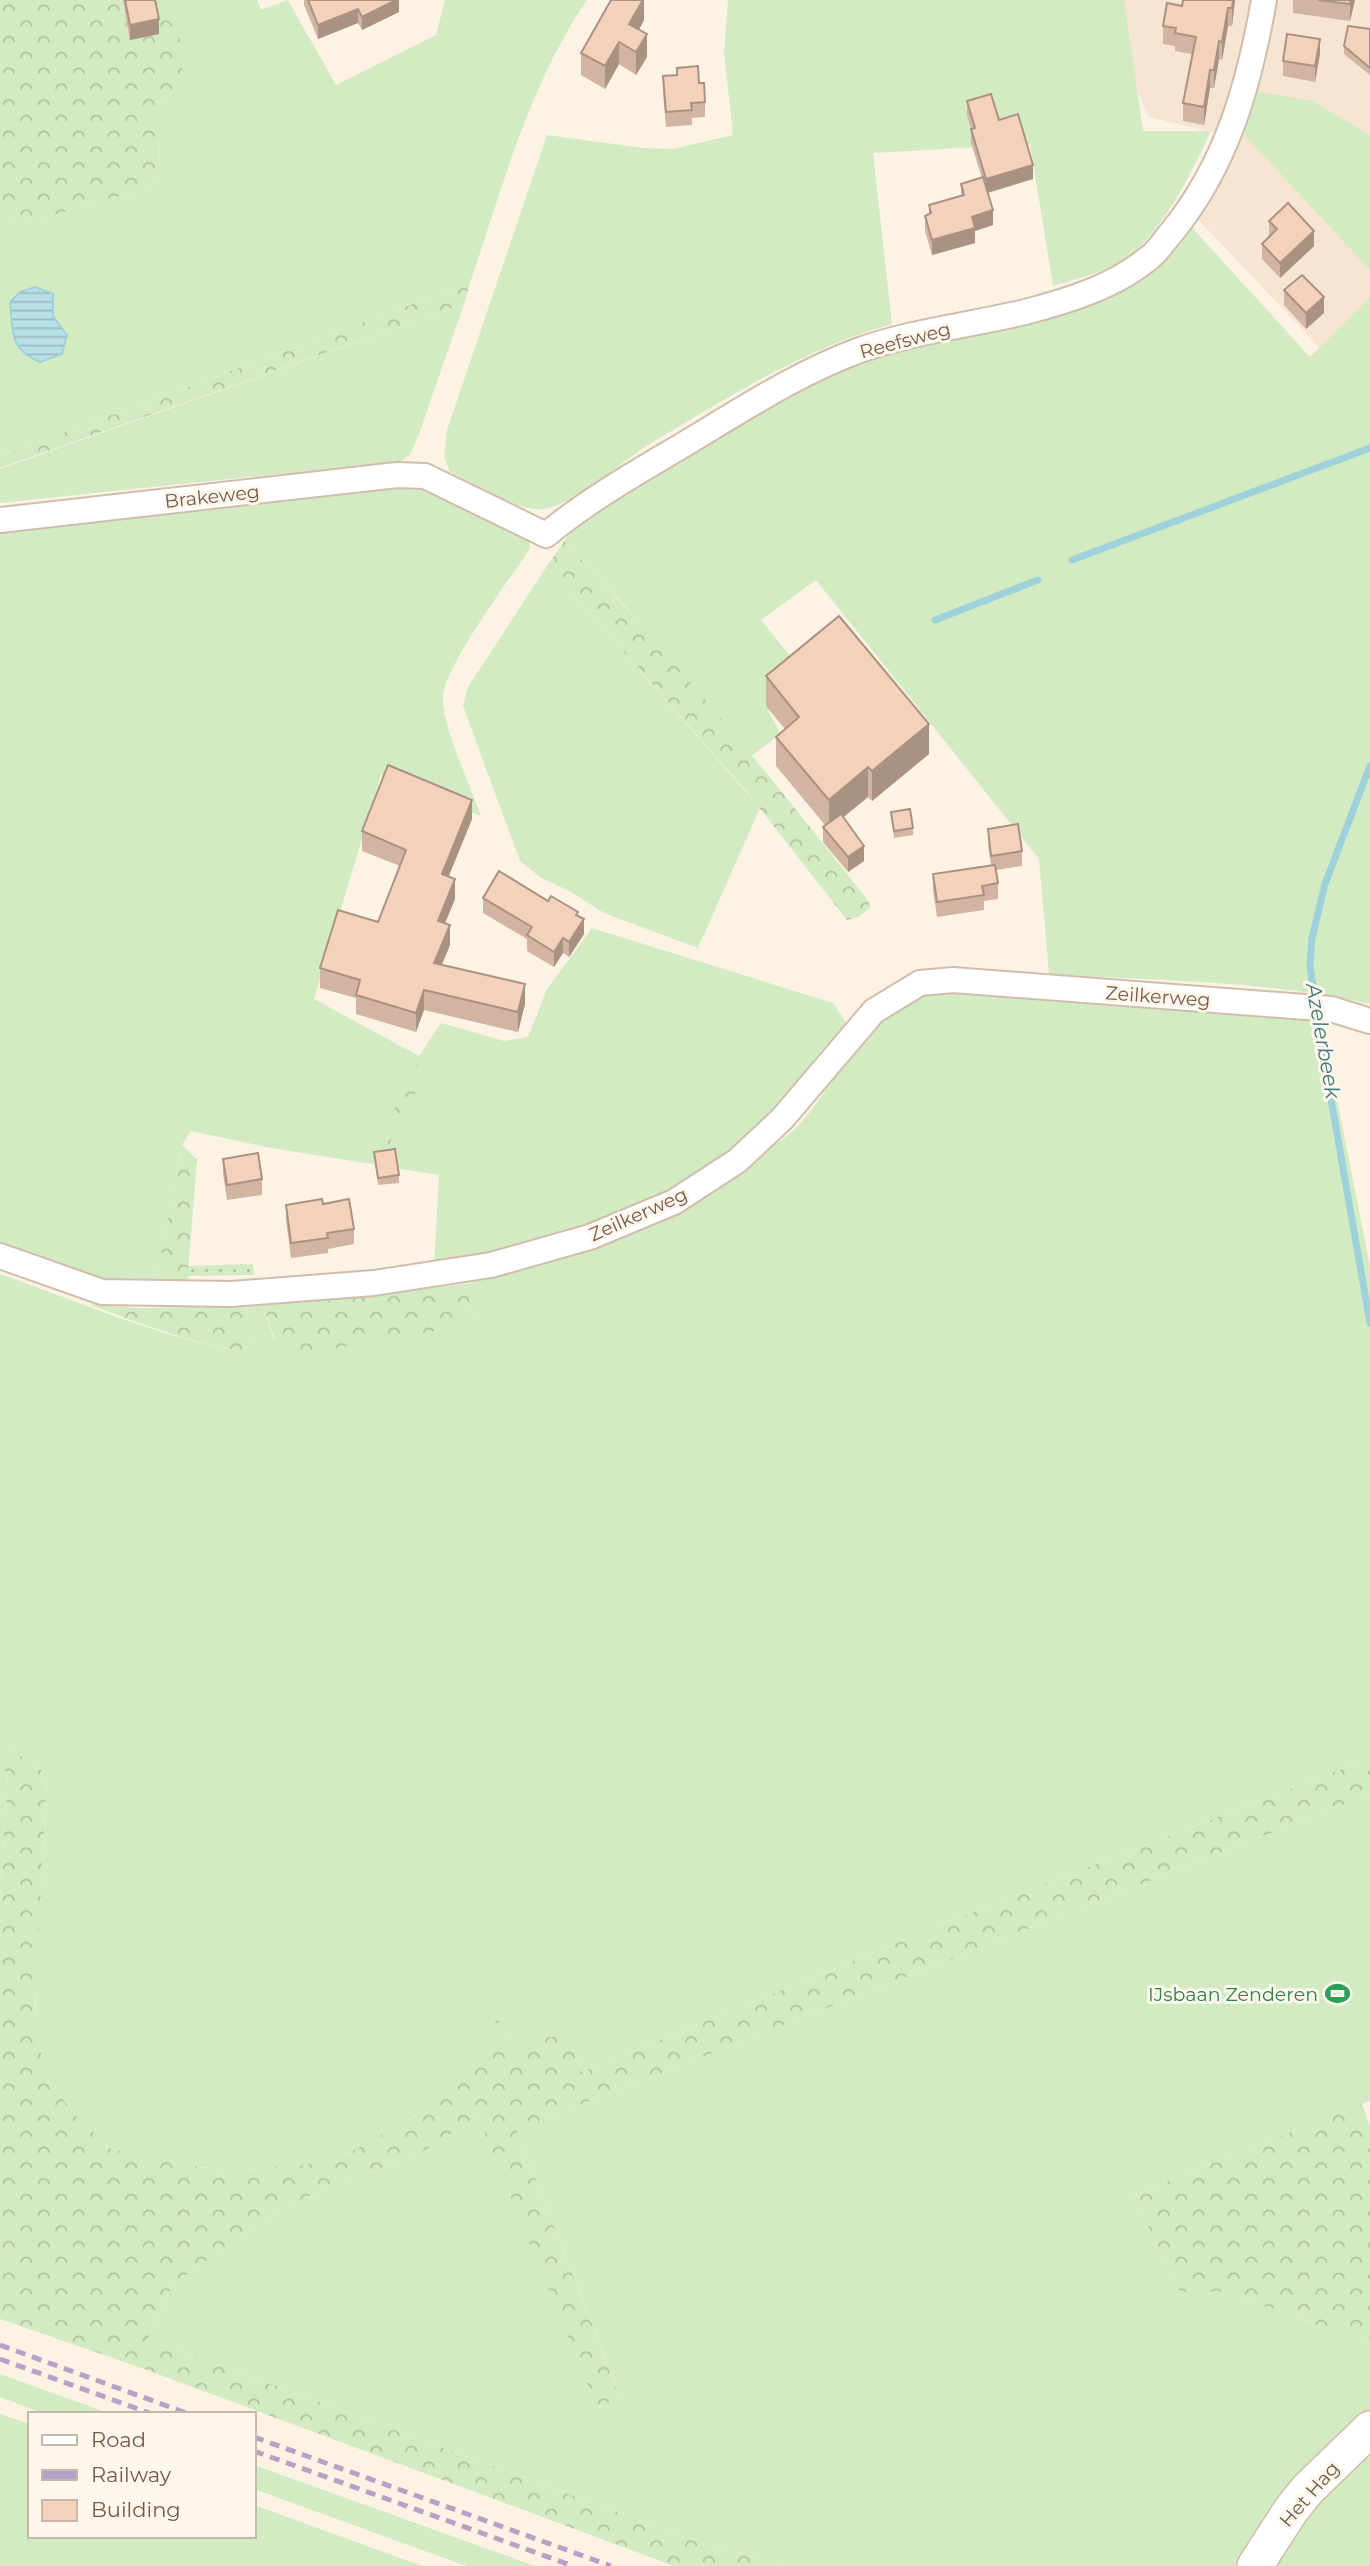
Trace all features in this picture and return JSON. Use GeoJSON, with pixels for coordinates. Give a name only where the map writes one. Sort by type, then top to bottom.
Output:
{"type":"FeatureCollection","features":[{"type":"Feature","properties":{"kind":"street","name":"Reefsweg"},"geometry":{"type":"LineString","coordinates":[[425,476],[546,535],[571,514],[607,491],[772,391],[811,372],[861,350],[919,334],[1027,312],[1106,285],[1127,274],[1152,256],[1188,213],[1206,183],[1233,124],[1252,66],[1264,0]]}},
{"type":"Feature","properties":{"kind":"street","name":"Brakeweg"},"geometry":{"type":"LineString","coordinates":[[0,520],[384,477],[425,476]]}},
{"type":"Feature","properties":{"kind":"street","name":"Zeilkerweg"},"geometry":{"type":"LineString","coordinates":[[0,1256],[102,1292],[231,1294],[374,1283],[491,1265],[590,1237],[674,1202],[737,1161],[782,1119],[874,1011],[920,984],[953,980],[1322,1009],[1370,1021]]}},
{"type":"Feature","properties":{"kind":"street","name":"Het Hag"},"geometry":{"type":"LineString","coordinates":[[1255,2566],[1308,2489],[1370,2428]]}},
{"type":"Feature","properties":{"kind":"shaded area"},"geometry":{"type":"Polygon","coordinates":[[[1098,0],[1370,0],[1370,401],[1196,217],[1232,137],[1149,117],[1098,0]]]}},
{"type":"Feature","properties":{"kind":"green space"},"geometry":{"type":"Polygon","coordinates":[[[0,0],[117,0],[126,12],[169,21],[179,33],[184,65],[173,90],[161,103],[159,170],[150,189],[55,215],[0,225],[0,0]]]}},
{"type":"Feature","properties":{"kind":"green space"},"geometry":{"type":"Polygon","coordinates":[[[117,0],[257,0],[261,10],[288,0],[336,85],[436,35],[445,0],[587,0],[549,66],[533,101],[470,283],[0,456],[0,225],[55,215],[150,189],[159,170],[161,103],[173,90],[117,0]]]}},
{"type":"Feature","properties":{"kind":"green space"},"geometry":{"type":"Polygon","coordinates":[[[728,0],[1124,0],[1143,131],[1211,131],[1172,206],[1145,241],[1115,265],[1053,286],[1030,144],[873,153],[892,324],[828,347],[766,376],[648,445],[569,500],[543,509],[532,509],[508,502],[450,472],[444,456],[447,430],[547,135],[643,148],[673,149],[733,135],[724,53],[728,0]]]}},
{"type":"Feature","properties":{"kind":"green space"},"geometry":{"type":"Polygon","coordinates":[[[1249,90],[1312,101],[1370,135],[1370,270],[1238,128],[1249,90]]]}},
{"type":"Feature","properties":{"kind":"green space"},"geometry":{"type":"Polygon","coordinates":[[[1187,222],[1310,357],[1370,297],[1370,1004],[1251,986],[1049,974],[1039,859],[816,580],[761,620],[809,679],[768,710],[781,734],[751,756],[623,604],[564,541],[576,524],[703,437],[872,352],[1096,295],[1187,222]]]}},
{"type":"Feature","properties":{"kind":"green space"},"geometry":{"type":"Polygon","coordinates":[[[470,283],[464,304],[0,468],[0,456],[470,283]]]}},
{"type":"Feature","properties":{"kind":"green space"},"geometry":{"type":"Polygon","coordinates":[[[464,304],[420,431],[410,455],[401,461],[0,503],[0,469],[464,304]]]}},
{"type":"Feature","properties":{"kind":"green space"},"geometry":{"type":"Polygon","coordinates":[[[395,485],[436,489],[526,534],[530,541],[529,550],[465,646],[446,684],[443,698],[452,740],[481,816],[381,775],[314,999],[419,1056],[441,1023],[504,1041],[528,1037],[547,989],[592,928],[833,1003],[847,1024],[821,1050],[779,1108],[734,1147],[677,1188],[589,1230],[434,1266],[439,1175],[266,1147],[191,1131],[182,1145],[156,1283],[115,1282],[0,1249],[0,528],[395,485]]]}},
{"type":"Feature","properties":{"kind":"green space"},"geometry":{"type":"Polygon","coordinates":[[[564,541],[644,628],[721,718],[869,902],[870,908],[858,917],[847,920],[747,792],[559,578],[545,569],[564,541]]]}},
{"type":"Feature","properties":{"kind":"green space"},"geometry":{"type":"Polygon","coordinates":[[[545,569],[559,578],[760,808],[698,948],[604,913],[571,892],[540,877],[520,861],[463,706],[468,687],[545,569]]]}},
{"type":"Feature","properties":{"kind":"green space"},"geometry":{"type":"Polygon","coordinates":[[[924,990],[1328,1017],[1327,1049],[1370,1266],[1370,1758],[955,1919],[582,2072],[573,2048],[553,2035],[524,2049],[513,2049],[506,2031],[481,2065],[449,2092],[376,2139],[326,2160],[297,2166],[265,2168],[197,2167],[135,2156],[105,2144],[86,2127],[58,2094],[48,2078],[42,2059],[36,2020],[36,1981],[47,1774],[0,1741],[0,1274],[148,1328],[239,1351],[249,1345],[247,1306],[263,1305],[273,1338],[475,1324],[465,1284],[545,1264],[623,1236],[661,1219],[732,1177],[799,1125],[854,1047],[875,1023],[892,1009],[924,990]]]}},
{"type":"Feature","properties":{"kind":"green space"},"geometry":{"type":"Polygon","coordinates":[[[417,1064],[428,1069],[388,1146],[376,1143],[417,1064]]]}},
{"type":"Feature","properties":{"kind":"green space"},"geometry":{"type":"Polygon","coordinates":[[[182,1145],[197,1160],[187,1285],[156,1283],[182,1145]]]}},
{"type":"Feature","properties":{"kind":"green space"},"geometry":{"type":"Polygon","coordinates":[[[253,1264],[254,1275],[187,1276],[188,1266],[253,1264]]]}},
{"type":"Feature","properties":{"kind":"green space"},"geometry":{"type":"Polygon","coordinates":[[[465,1284],[475,1324],[319,1351],[276,1344],[263,1305],[370,1296],[465,1284]]]}},
{"type":"Feature","properties":{"kind":"green space"},"geometry":{"type":"Polygon","coordinates":[[[88,1304],[137,1308],[247,1306],[249,1345],[240,1351],[201,1343],[88,1304]]]}},
{"type":"Feature","properties":{"kind":"green space"},"geometry":{"type":"Polygon","coordinates":[[[0,1741],[47,1774],[35,2005],[39,2045],[49,2081],[74,2114],[109,2148],[142,2157],[206,2168],[254,2169],[304,2165],[347,2154],[412,2118],[466,2079],[485,2060],[494,2043],[496,2017],[506,2031],[513,2049],[559,2035],[573,2048],[582,2072],[955,1919],[1370,1758],[1370,1794],[517,2130],[620,2397],[597,2408],[478,2117],[419,2154],[305,2198],[275,2214],[173,2284],[148,2339],[698,2542],[786,2566],[674,2566],[136,2366],[0,2319],[0,1902],[8,1773],[0,1767],[0,1741]]]}},
{"type":"Feature","properties":{"kind":"green space"},"geometry":{"type":"Polygon","coordinates":[[[0,1767],[8,1772],[0,1902],[0,1767]]]}},
{"type":"Feature","properties":{"kind":"green space"},"geometry":{"type":"Polygon","coordinates":[[[1370,1794],[1370,2101],[1133,2195],[1180,2292],[1228,2292],[1258,2305],[1291,2312],[1309,2322],[1360,2340],[1370,2338],[1370,2418],[1242,2566],[786,2566],[698,2542],[148,2339],[173,2284],[275,2214],[305,2198],[419,2154],[478,2117],[598,2408],[620,2396],[517,2130],[1370,1794]]]}},
{"type":"Feature","properties":{"kind":"green space"},"geometry":{"type":"Polygon","coordinates":[[[1362,2104],[1370,2127],[1370,2338],[1360,2340],[1331,2333],[1291,2312],[1258,2305],[1228,2292],[1180,2292],[1133,2195],[1362,2104]]]}},
{"type":"Feature","properties":{"kind":"green space"},"geometry":{"type":"Polygon","coordinates":[[[0,2374],[105,2412],[40,2412],[0,2397],[0,2374]]]}},
{"type":"Feature","properties":{"kind":"green space"},"geometry":{"type":"Polygon","coordinates":[[[0,2414],[28,2423],[28,2538],[256,2538],[256,2506],[422,2566],[0,2566],[0,2414]]]}},
{"type":"Feature","properties":{"kind":"green space"},"geometry":{"type":"Polygon","coordinates":[[[1370,2453],[1370,2566],[1274,2566],[1293,2534],[1330,2492],[1370,2453]]]}},
{"type":"Feature","properties":{"kind":"green space"},"geometry":{"type":"Polygon","coordinates":[[[256,2466],[535,2566],[466,2566],[256,2490],[256,2466]]]}},
{"type":"Feature","properties":{"kind":"water"},"geometry":{"type":"Polygon","coordinates":[[[35,287],[53,294],[53,316],[67,335],[62,354],[40,362],[30,357],[18,345],[13,331],[10,302],[20,292],[35,287]]]}},
{"type":"Feature","properties":{"kind":"building"},"geometry":{"type":"Polygon","coordinates":[[[125,0],[155,0],[159,19],[130,25],[125,0]]]}},
{"type":"Feature","properties":{"kind":"building"},"geometry":{"type":"Polygon","coordinates":[[[308,0],[396,0],[362,17],[358,9],[318,25],[308,0]]]}},
{"type":"Feature","properties":{"kind":"building"},"geometry":{"type":"Polygon","coordinates":[[[611,0],[643,0],[629,24],[647,34],[636,52],[619,42],[605,66],[581,53],[611,0]]]}},
{"type":"Feature","properties":{"kind":"building"},"geometry":{"type":"Polygon","coordinates":[[[1183,0],[1233,0],[1232,8],[1228,8],[1222,42],[1219,41],[1214,70],[1210,70],[1204,107],[1183,103],[1196,37],[1175,33],[1176,28],[1163,26],[1167,3],[1182,6],[1183,0]]]}},
{"type":"Feature","properties":{"kind":"building"},"geometry":{"type":"Polygon","coordinates":[[[1318,0],[1351,0],[1350,4],[1318,0]]]}},
{"type":"Feature","properties":{"kind":"building"},"geometry":{"type":"Polygon","coordinates":[[[1348,26],[1370,29],[1370,68],[1344,46],[1348,26]]]}},
{"type":"Feature","properties":{"kind":"building"},"geometry":{"type":"Polygon","coordinates":[[[1287,34],[1320,39],[1315,66],[1283,61],[1287,34]]]}},
{"type":"Feature","properties":{"kind":"building"},"geometry":{"type":"Polygon","coordinates":[[[698,66],[699,83],[704,83],[705,102],[691,103],[692,110],[666,112],[663,76],[677,75],[677,68],[698,66]]]}},
{"type":"Feature","properties":{"kind":"building"},"geometry":{"type":"Polygon","coordinates":[[[991,94],[999,120],[1018,114],[1033,165],[986,179],[971,129],[975,128],[967,101],[991,94]]]}},
{"type":"Feature","properties":{"kind":"building"},"geometry":{"type":"Polygon","coordinates":[[[983,177],[993,210],[972,217],[975,228],[932,240],[925,216],[931,213],[929,205],[964,195],[961,184],[983,177]]]}},
{"type":"Feature","properties":{"kind":"building"},"geometry":{"type":"Polygon","coordinates":[[[1288,203],[1314,231],[1280,263],[1262,244],[1277,229],[1269,221],[1288,203]]]}},
{"type":"Feature","properties":{"kind":"building"},"geometry":{"type":"Polygon","coordinates":[[[1302,275],[1324,297],[1306,313],[1284,290],[1302,275]]]}},
{"type":"Feature","properties":{"kind":"building"},"geometry":{"type":"Polygon","coordinates":[[[839,616],[929,724],[872,771],[868,767],[829,800],[776,737],[799,717],[766,676],[839,616]]]}},
{"type":"Feature","properties":{"kind":"building"},"geometry":{"type":"Polygon","coordinates":[[[388,765],[472,800],[442,874],[455,879],[438,921],[450,925],[434,963],[525,984],[518,1012],[424,990],[416,1013],[356,995],[360,980],[320,968],[338,910],[378,922],[406,850],[362,831],[388,765]]]}},
{"type":"Feature","properties":{"kind":"building"},"geometry":{"type":"Polygon","coordinates":[[[910,809],[913,828],[894,831],[891,812],[910,809]]]}},
{"type":"Feature","properties":{"kind":"building"},"geometry":{"type":"Polygon","coordinates":[[[841,814],[864,846],[848,857],[823,827],[841,814]]]}},
{"type":"Feature","properties":{"kind":"building"},"geometry":{"type":"Polygon","coordinates":[[[1018,824],[1022,851],[991,856],[988,829],[1018,824]]]}},
{"type":"Feature","properties":{"kind":"building"},"geometry":{"type":"Polygon","coordinates":[[[995,865],[998,883],[982,886],[984,895],[937,902],[933,874],[995,865]]]}},
{"type":"Feature","properties":{"kind":"building"},"geometry":{"type":"Polygon","coordinates":[[[499,871],[548,901],[551,896],[578,912],[576,915],[584,919],[569,942],[563,938],[554,952],[527,935],[532,927],[483,898],[499,871]]]}},
{"type":"Feature","properties":{"kind":"building"},"geometry":{"type":"Polygon","coordinates":[[[395,1149],[399,1175],[378,1178],[374,1152],[395,1149]]]}},
{"type":"Feature","properties":{"kind":"building"},"geometry":{"type":"Polygon","coordinates":[[[258,1153],[262,1179],[227,1185],[223,1159],[258,1153]]]}},
{"type":"Feature","properties":{"kind":"building"},"geometry":{"type":"Polygon","coordinates":[[[322,1199],[323,1204],[349,1199],[354,1229],[327,1233],[328,1238],[291,1243],[286,1205],[322,1199]]]}},
{"type":"Feature","properties":{"kind":"waterway"},"geometry":{"type":"LineString","coordinates":[[1072,560],[1370,448]]}},
{"type":"Feature","properties":{"kind":"waterway"},"geometry":{"type":"LineString","coordinates":[[935,620],[1038,580]]}},
{"type":"Feature","properties":{"kind":"waterway","name":"Azelerbeek"},"geometry":{"type":"LineString","coordinates":[[1370,766],[1325,884],[1312,938],[1310,966],[1370,1323]]}},
{"type":"Feature","properties":{"kind":"railway"},"geometry":{"type":"LineString","coordinates":[[0,2345],[184,2412]]}},
{"type":"Feature","properties":{"kind":"railway"},"geometry":{"type":"LineString","coordinates":[[0,2359],[146,2412]]}},
{"type":"Feature","properties":{"kind":"railway"},"geometry":{"type":"LineString","coordinates":[[256,2438],[611,2566]]}},
{"type":"Feature","properties":{"kind":"railway"},"geometry":{"type":"LineString","coordinates":[[256,2452],[573,2566]]}},
{"type":"Feature","properties":{"kind":"place","name":"IJsbaan Zenderen"},"geometry":{"type":"Point","coordinates":[1338,1994]}}]}
